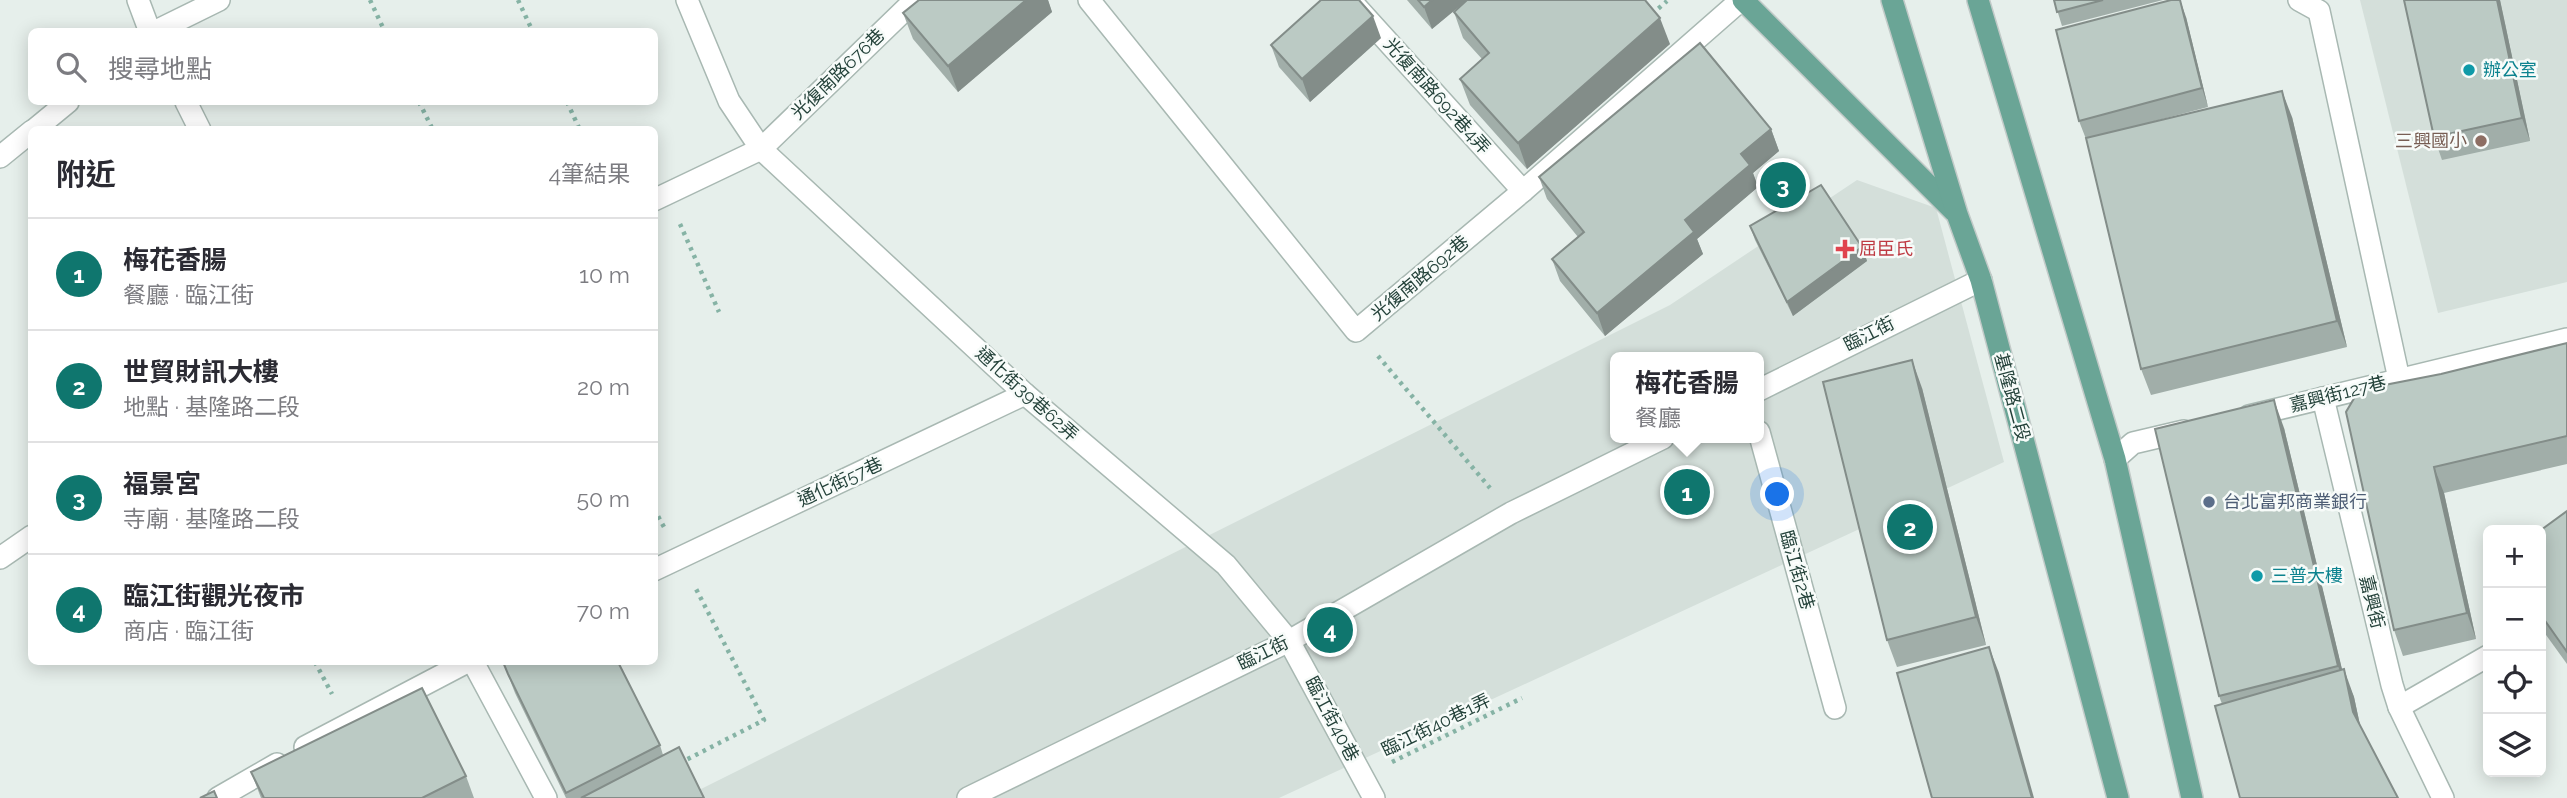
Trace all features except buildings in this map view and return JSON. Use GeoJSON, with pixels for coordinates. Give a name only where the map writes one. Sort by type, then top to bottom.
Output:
{"type":"FeatureCollection","features":[{"type":"Feature","properties":{"kind":"main road"},"geometry":{"type":"LineString","coordinates":[[1742,0],[1957,214]]}},
{"type":"Feature","properties":{"kind":"main road","name":"基隆路二段"},"geometry":{"type":"LineString","coordinates":[[1892,0],[1957,214],[1981,280],[2118,798]]}},
{"type":"Feature","properties":{"kind":"main road"},"geometry":{"type":"LineString","coordinates":[[1978,0],[2115,459],[2192,798]]}},
{"type":"Feature","properties":{"kind":"street"},"geometry":{"type":"LineString","coordinates":[[138,0],[150,28]]}},
{"type":"Feature","properties":{"kind":"street"},"geometry":{"type":"LineString","coordinates":[[160,28],[219,0]]}},
{"type":"Feature","properties":{"kind":"street","name":"通化街39巷62弄"},"geometry":{"type":"LineString","coordinates":[[687,0],[729,101],[761,149],[1025,394],[1226,565],[1289,641]]}},
{"type":"Feature","properties":{"kind":"street","name":"光復南路676巷"},"geometry":{"type":"LineString","coordinates":[[661,197],[761,149],[915,0]]}},
{"type":"Feature","properties":{"kind":"street","name":"光復南路692巷"},"geometry":{"type":"LineString","coordinates":[[1089,0],[1356,331],[1523,191],[1742,0]]}},
{"type":"Feature","properties":{"kind":"street","name":"光復南路692巷4弄"},"geometry":{"type":"LineString","coordinates":[[1350,0],[1523,191]]}},
{"type":"Feature","properties":{"kind":"street"},"geometry":{"type":"LineString","coordinates":[[2299,0],[2319,11],[2399,379]]}},
{"type":"Feature","properties":{"kind":"street"},"geometry":{"type":"LineString","coordinates":[[38,126],[64,105]]}},
{"type":"Feature","properties":{"kind":"street"},"geometry":{"type":"LineString","coordinates":[[188,105],[198,126]]}},
{"type":"Feature","properties":{"kind":"street"},"geometry":{"type":"LineString","coordinates":[[0,157],[28,134]]}},
{"type":"Feature","properties":{"kind":"street","name":"臨江街"},"geometry":{"type":"LineString","coordinates":[[1764,388],[1981,280]]}},
{"type":"Feature","properties":{"kind":"street","name":"嘉興街127巷"},"geometry":{"type":"LineString","coordinates":[[2228,421],[2567,339]]}},
{"type":"Feature","properties":{"kind":"street","name":"通化街57巷"},"geometry":{"type":"LineString","coordinates":[[658,568],[1025,394]]}},
{"type":"Feature","properties":{"kind":"street","name":"嘉興街"},"geometry":{"type":"LineString","coordinates":[[2323,398],[2399,708],[2443,798]]}},
{"type":"Feature","properties":{"kind":"street"},"geometry":{"type":"LineString","coordinates":[[2115,459],[2133,443],[2200,427]]}},
{"type":"Feature","properties":{"kind":"street","name":"臨江街"},"geometry":{"type":"LineString","coordinates":[[968,798],[1289,641],[1511,513],[1653,443]]}},
{"type":"Feature","properties":{"kind":"street","name":"臨江街2巷"},"geometry":{"type":"LineString","coordinates":[[1762,443],[1835,708]]}},
{"type":"Feature","properties":{"kind":"street"},"geometry":{"type":"LineString","coordinates":[[0,558],[28,539]]}},
{"type":"Feature","properties":{"kind":"street","name":"臨江街40巷"},"geometry":{"type":"LineString","coordinates":[[1289,641],[1374,798]]}},
{"type":"Feature","properties":{"kind":"street"},"geometry":{"type":"LineString","coordinates":[[2399,708],[2483,659]]}},
{"type":"Feature","properties":{"kind":"street"},"geometry":{"type":"LineString","coordinates":[[218,798],[347,723],[461,665]]}},
{"type":"Feature","properties":{"kind":"street"},"geometry":{"type":"LineString","coordinates":[[475,665],[546,798]]}},
{"type":"Feature","properties":{"kind":"path"},"geometry":{"type":"LineString","coordinates":[[370,0],[383,28]]}},
{"type":"Feature","properties":{"kind":"path"},"geometry":{"type":"LineString","coordinates":[[518,0],[531,28]]}},
{"type":"Feature","properties":{"kind":"path"},"geometry":{"type":"LineString","coordinates":[[1646,8],[1652,15],[1667,1]]}},
{"type":"Feature","properties":{"kind":"path"},"geometry":{"type":"LineString","coordinates":[[420,105],[431,126]]}},
{"type":"Feature","properties":{"kind":"path"},"geometry":{"type":"LineString","coordinates":[[568,105],[578,126]]}},
{"type":"Feature","properties":{"kind":"path"},"geometry":{"type":"LineString","coordinates":[[661,197],[719,312]]}},
{"type":"Feature","properties":{"kind":"path"},"geometry":{"type":"LineString","coordinates":[[1356,331],[1511,513]]}},
{"type":"Feature","properties":{"kind":"path"},"geometry":{"type":"LineString","coordinates":[[658,517],[764,720],[671,768]]}},
{"type":"Feature","properties":{"kind":"path","name":"臨江街40巷1弄"},"geometry":{"type":"LineString","coordinates":[[1363,776],[1522,698]]}},
{"type":"Feature","properties":{"kind":"shaded area","name":"三興國小"},"geometry":{"type":"Polygon","coordinates":[[[2360,0],[2567,0],[2567,282],[2438,313],[2360,0]]]}},
{"type":"Feature","properties":{"kind":"shaded area"},"geometry":{"type":"Polygon","coordinates":[[[1857,180],[1936,208],[2004,462],[1279,798],[683,798],[1670,305],[1857,180]]]}},
{"type":"Feature","properties":{"kind":"place","name":"辦公室"},"geometry":{"type":"Point","coordinates":[2469,70]}},
{"type":"Feature","properties":{"kind":"place","name":"三興國小"},"geometry":{"type":"Point","coordinates":[2481,141]}},
{"type":"Feature","properties":{"kind":"place","name":"福景宮"},"geometry":{"type":"Point","coordinates":[1783,185]}},
{"type":"Feature","properties":{"kind":"place","name":"屈臣氏"},"geometry":{"type":"Point","coordinates":[1845,249]}},
{"type":"Feature","properties":{"kind":"place","name":"梅花香腸"},"geometry":{"type":"Point","coordinates":[1687,492]}},
{"type":"Feature","properties":{"kind":"place","name":"台北富邦商業銀行"},"geometry":{"type":"Point","coordinates":[2209,502]}},
{"type":"Feature","properties":{"kind":"place","name":"世貿財訊大樓"},"geometry":{"type":"Point","coordinates":[1910,527]}},
{"type":"Feature","properties":{"kind":"place","name":"三普大樓"},"geometry":{"type":"Point","coordinates":[2257,576]}},
{"type":"Feature","properties":{"kind":"place","name":"臨江街觀光夜市"},"geometry":{"type":"Point","coordinates":[1330,630]}}]}
